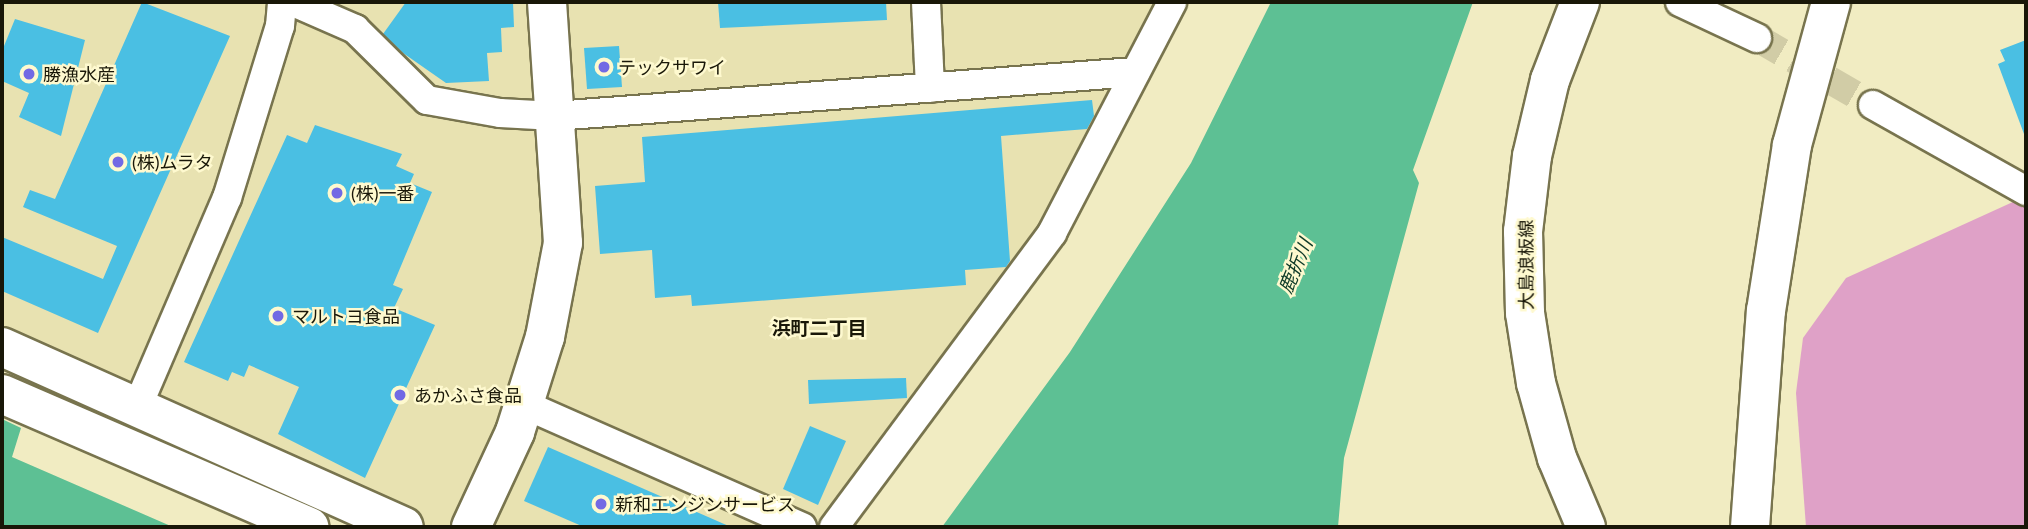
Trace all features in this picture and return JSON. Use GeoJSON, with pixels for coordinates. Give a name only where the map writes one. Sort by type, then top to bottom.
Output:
{"type":"FeatureCollection","features":[{"type":"Feature","properties":{"kind":"street"},"geometry":{"type":"LineString","coordinates":[[136,410],[227,198],[280,26],[282,2]]}},
{"type":"Feature","properties":{"kind":"street"},"geometry":{"type":"LineString","coordinates":[[293,2],[355,29],[427,100],[555,116],[1135,72]]}},
{"type":"Feature","properties":{"kind":"street"},"geometry":{"type":"LineString","coordinates":[[471,527],[523,404],[545,337],[563,243],[547,2]]}},
{"type":"Feature","properties":{"kind":"street"},"geometry":{"type":"LineString","coordinates":[[926,2],[930,88]]}},
{"type":"Feature","properties":{"kind":"street"},"geometry":{"type":"LineString","coordinates":[[834,527],[1052,233],[1172,2]]}},
{"type":"Feature","properties":{"kind":"street","name":"大島浪板線"},"geometry":{"type":"LineString","coordinates":[[1580,2],[1550,80],[1532,156],[1523,231],[1525,313],[1536,383],[1557,458],[1586,527]]}},
{"type":"Feature","properties":{"kind":"street"},"geometry":{"type":"LineString","coordinates":[[1681,2],[1757,38]]}},
{"type":"Feature","properties":{"kind":"street"},"geometry":{"type":"LineString","coordinates":[[1750,527],[1770,285],[1792,145],[1831,2]]}},
{"type":"Feature","properties":{"kind":"street"},"geometry":{"type":"LineString","coordinates":[[1873,105],[2026,191]]}},
{"type":"Feature","properties":{"kind":"street"},"geometry":{"type":"LineString","coordinates":[[2,347],[136,410],[404,527]]}},
{"type":"Feature","properties":{"kind":"street"},"geometry":{"type":"LineString","coordinates":[[2,394],[309,527]]}},
{"type":"Feature","properties":{"kind":"street"},"geometry":{"type":"LineString","coordinates":[[523,404],[802,527]]}},
{"type":"Feature","properties":{"kind":"shaded area"},"geometry":{"type":"Polygon","coordinates":[[[2,2],[1177,2],[1104,132],[835,527],[404,527],[2,345],[2,2]]]}},
{"type":"Feature","properties":{"kind":"shaded area"},"geometry":{"type":"Polygon","coordinates":[[[2026,196],[2026,527],[1806,527],[1796,393],[1803,338],[1846,278],[2026,196]]]}},
{"type":"Feature","properties":{"kind":"water","name":"鹿折川"},"geometry":{"type":"Polygon","coordinates":[[[1271,2],[1473,2],[1413,170],[1419,183],[1344,458],[1338,527],[942,527],[1070,352],[1191,163],[1271,2]]]}},
{"type":"Feature","properties":{"kind":"water"},"geometry":{"type":"Polygon","coordinates":[[[2,419],[21,428],[12,457],[173,527],[2,527],[2,419]]]}},
{"type":"Feature","properties":{"kind":"building"},"geometry":{"type":"Polygon","coordinates":[[[142,2],[230,36],[98,333],[2,291],[2,237],[103,279],[117,246],[23,207],[30,190],[55,199],[142,2]]]}},
{"type":"Feature","properties":{"kind":"building"},"geometry":{"type":"Polygon","coordinates":[[[406,2],[513,2],[514,27],[501,28],[502,52],[487,53],[489,81],[446,83],[403,53],[383,34],[406,2]]]}},
{"type":"Feature","properties":{"kind":"building"},"geometry":{"type":"Polygon","coordinates":[[[718,2],[886,2],[887,20],[720,28],[718,2]]]}},
{"type":"Feature","properties":{"kind":"building"},"geometry":{"type":"Polygon","coordinates":[[[15,19],[85,40],[61,136],[19,117],[29,93],[2,81],[2,51],[15,19]]]}},
{"type":"Feature","properties":{"kind":"building"},"geometry":{"type":"Polygon","coordinates":[[[2026,40],[2024,134],[1998,64],[2005,61],[2000,50],[2026,40]]]}},
{"type":"Feature","properties":{"kind":"building"},"geometry":{"type":"Polygon","coordinates":[[[619,46],[622,87],[587,89],[584,48],[619,46]]]}},
{"type":"Feature","properties":{"kind":"building"},"geometry":{"type":"Polygon","coordinates":[[[1092,100],[1094,116],[1087,129],[1001,136],[1010,261],[1006,267],[965,270],[966,285],[692,306],[691,295],[655,298],[652,250],[600,254],[595,186],[645,182],[642,137],[1092,100]]]}},
{"type":"Feature","properties":{"kind":"building"},"geometry":{"type":"Polygon","coordinates":[[[315,125],[402,154],[396,166],[414,174],[410,183],[432,192],[393,285],[403,289],[394,308],[435,325],[365,478],[278,434],[299,387],[249,365],[244,377],[232,372],[228,381],[184,362],[287,135],[307,143],[315,125]]]}},
{"type":"Feature","properties":{"kind":"building"},"geometry":{"type":"Polygon","coordinates":[[[906,378],[907,398],[809,404],[808,380],[906,378]]]}},
{"type":"Feature","properties":{"kind":"building"},"geometry":{"type":"Polygon","coordinates":[[[810,426],[846,441],[818,505],[783,489],[810,426]]]}},
{"type":"Feature","properties":{"kind":"building"},"geometry":{"type":"Polygon","coordinates":[[[548,447],[731,527],[584,527],[524,501],[548,447]]]}},
{"type":"Feature","properties":{"kind":"tunnel"},"geometry":{"type":"LineString","coordinates":[[1757,38],[1873,105]]}},
{"type":"Feature","properties":{"kind":"place","name":"テックサワイ"},"geometry":{"type":"Point","coordinates":[604,67]}},
{"type":"Feature","properties":{"kind":"place","name":"勝漁水産"},"geometry":{"type":"Point","coordinates":[29,74]}},
{"type":"Feature","properties":{"kind":"place","name":"(株)ムラタ"},"geometry":{"type":"Point","coordinates":[118,162]}},
{"type":"Feature","properties":{"kind":"place","name":"(株)一番"},"geometry":{"type":"Point","coordinates":[337,193]}},
{"type":"Feature","properties":{"kind":"place","name":"マルトヨ食品"},"geometry":{"type":"Point","coordinates":[278,316]}},
{"type":"Feature","properties":{"kind":"place","name":"あかふさ食品"},"geometry":{"type":"Point","coordinates":[400,395]}},
{"type":"Feature","properties":{"kind":"place","name":"新和エンジンサービス"},"geometry":{"type":"Point","coordinates":[601,504]}},
{"type":"Feature","properties":{"kind":"district","name":"浜町二丁目"},"geometry":{"type":"Point","coordinates":[819,328]}}]}
